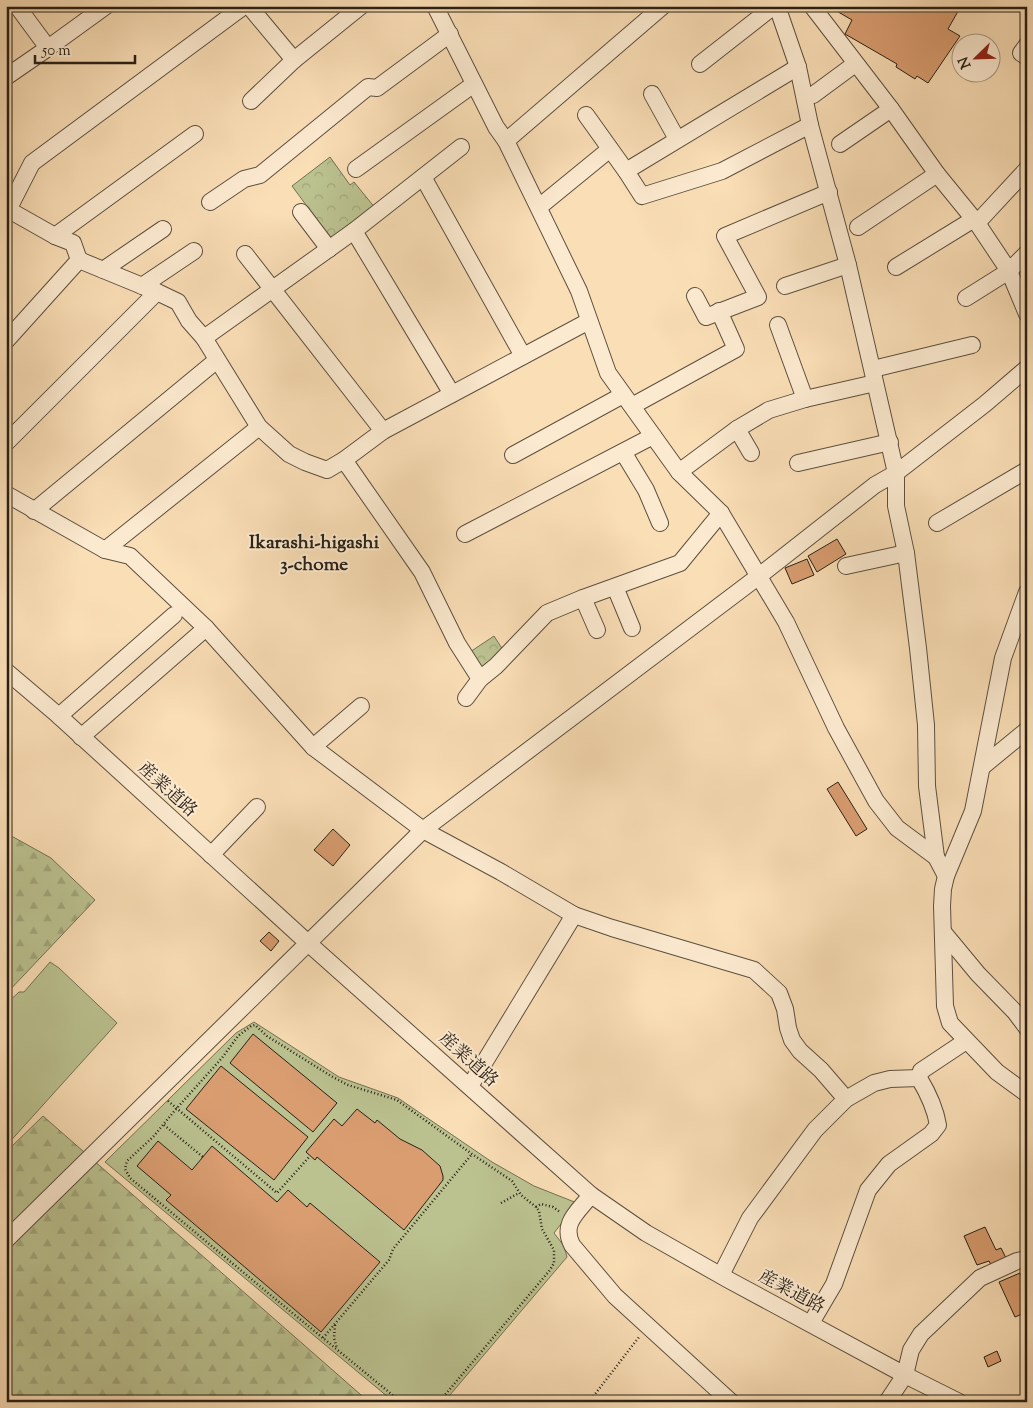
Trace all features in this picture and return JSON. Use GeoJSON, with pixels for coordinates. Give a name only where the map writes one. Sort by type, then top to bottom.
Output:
{"type":"FeatureCollection","features":[{"type":"Feature","properties":{"kind":"street"},"geometry":{"type":"LineString","coordinates":[[17,6],[48,48]]}},
{"type":"Feature","properties":{"kind":"street"},"geometry":{"type":"LineString","coordinates":[[6,78],[106,6]]}},
{"type":"Feature","properties":{"kind":"street"},"geometry":{"type":"LineString","coordinates":[[244,6],[32,163],[8,212],[73,243],[79,260],[150,288],[178,302],[189,321],[204,338],[259,428],[289,454],[326,470],[344,460],[383,431],[589,321]]}},
{"type":"Feature","properties":{"kind":"street"},"geometry":{"type":"LineString","coordinates":[[248,6],[294,60]]}},
{"type":"Feature","properties":{"kind":"street"},"geometry":{"type":"LineString","coordinates":[[434,6],[496,127],[506,141],[579,291],[608,374],[679,472],[722,513],[786,622],[836,728],[876,801],[897,828],[936,857]]}},
{"type":"Feature","properties":{"kind":"street"},"geometry":{"type":"LineString","coordinates":[[506,141],[663,6]]}},
{"type":"Feature","properties":{"kind":"street"},"geometry":{"type":"LineString","coordinates":[[700,64],[775,6],[798,66],[810,125],[848,265],[890,442],[896,473],[896,506],[906,553],[923,696],[926,725],[927,786],[936,857],[946,876]]}},
{"type":"Feature","properties":{"kind":"street"},"geometry":{"type":"LineString","coordinates":[[812,6],[891,109],[937,174],[975,221],[1009,271],[1027,314]]}},
{"type":"Feature","properties":{"kind":"street"},"geometry":{"type":"LineString","coordinates":[[251,101],[352,9]]}},
{"type":"Feature","properties":{"kind":"street"},"geometry":{"type":"LineString","coordinates":[[210,202],[244,180],[260,175],[368,87],[377,88],[450,34]]}},
{"type":"Feature","properties":{"kind":"street"},"geometry":{"type":"LineString","coordinates":[[1027,45],[1021,53],[1027,57]]}},
{"type":"Feature","properties":{"kind":"street"},"geometry":{"type":"LineString","coordinates":[[813,95],[855,64]]}},
{"type":"Feature","properties":{"kind":"street"},"geometry":{"type":"LineString","coordinates":[[626,171],[798,66]]}},
{"type":"Feature","properties":{"kind":"street"},"geometry":{"type":"LineString","coordinates":[[356,169],[474,84]]}},
{"type":"Feature","properties":{"kind":"street"},"geometry":{"type":"LineString","coordinates":[[652,94],[677,139]]}},
{"type":"Feature","properties":{"kind":"street"},"geometry":{"type":"LineString","coordinates":[[840,144],[891,109]]}},
{"type":"Feature","properties":{"kind":"street"},"geometry":{"type":"LineString","coordinates":[[586,115],[642,196],[722,171],[810,125]]}},
{"type":"Feature","properties":{"kind":"street"},"geometry":{"type":"LineString","coordinates":[[55,236],[196,134]]}},
{"type":"Feature","properties":{"kind":"street"},"geometry":{"type":"LineString","coordinates":[[204,338],[354,232],[461,147]]}},
{"type":"Feature","properties":{"kind":"street"},"geometry":{"type":"LineString","coordinates":[[539,207],[610,149]]}},
{"type":"Feature","properties":{"kind":"street"},"geometry":{"type":"LineString","coordinates":[[896,267],[975,221],[1027,169]]}},
{"type":"Feature","properties":{"kind":"street"},"geometry":{"type":"LineString","coordinates":[[858,227],[937,174]]}},
{"type":"Feature","properties":{"kind":"street"},"geometry":{"type":"LineString","coordinates":[[423,177],[523,356]]}},
{"type":"Feature","properties":{"kind":"street"},"geometry":{"type":"LineString","coordinates":[[695,296],[706,316],[758,297],[726,236],[829,192]]}},
{"type":"Feature","properties":{"kind":"street"},"geometry":{"type":"LineString","coordinates":[[301,212],[329,249]]}},
{"type":"Feature","properties":{"kind":"street"},"geometry":{"type":"LineString","coordinates":[[104,270],[163,229]]}},
{"type":"Feature","properties":{"kind":"street"},"geometry":{"type":"LineString","coordinates":[[354,232],[452,394]]}},
{"type":"Feature","properties":{"kind":"street"},"geometry":{"type":"LineString","coordinates":[[6,443],[150,288],[194,251]]}},
{"type":"Feature","properties":{"kind":"street"},"geometry":{"type":"LineString","coordinates":[[966,298],[1009,271],[1027,253]]}},
{"type":"Feature","properties":{"kind":"street"},"geometry":{"type":"LineString","coordinates":[[245,254],[383,431]]}},
{"type":"Feature","properties":{"kind":"street"},"geometry":{"type":"LineString","coordinates":[[6,341],[79,260]]}},
{"type":"Feature","properties":{"kind":"street"},"geometry":{"type":"LineString","coordinates":[[785,286],[848,265]]}},
{"type":"Feature","properties":{"kind":"street"},"geometry":{"type":"LineString","coordinates":[[513,455],[736,349],[719,311]]}},
{"type":"Feature","properties":{"kind":"street"},"geometry":{"type":"LineString","coordinates":[[778,326],[805,399]]}},
{"type":"Feature","properties":{"kind":"street"},"geometry":{"type":"LineString","coordinates":[[679,472],[737,429],[769,410],[972,345]]}},
{"type":"Feature","properties":{"kind":"street"},"geometry":{"type":"LineString","coordinates":[[34,511],[216,360]]}},
{"type":"Feature","properties":{"kind":"street"},"geometry":{"type":"LineString","coordinates":[[6,1240],[424,830],[759,576],[875,485],[896,473],[985,404],[1027,368]]}},
{"type":"Feature","properties":{"kind":"street"},"geometry":{"type":"LineString","coordinates":[[105,550],[259,428]]}},
{"type":"Feature","properties":{"kind":"street"},"geometry":{"type":"LineString","coordinates":[[737,429],[751,454]]}},
{"type":"Feature","properties":{"kind":"street"},"geometry":{"type":"LineString","coordinates":[[465,534],[653,436]]}},
{"type":"Feature","properties":{"kind":"street"},"geometry":{"type":"LineString","coordinates":[[798,463],[890,442]]}},
{"type":"Feature","properties":{"kind":"street"},"geometry":{"type":"LineString","coordinates":[[623,452],[646,490],[660,523]]}},
{"type":"Feature","properties":{"kind":"street"},"geometry":{"type":"LineString","coordinates":[[344,460],[422,572],[457,643],[480,679]]}},
{"type":"Feature","properties":{"kind":"street"},"geometry":{"type":"LineString","coordinates":[[937,523],[1027,470]]}},
{"type":"Feature","properties":{"kind":"street"},"geometry":{"type":"LineString","coordinates":[[6,494],[105,550],[130,556],[206,628],[313,747],[424,830],[574,915],[754,970],[778,993],[785,1009],[792,1040],[800,1052],[821,1070],[846,1099]]}},
{"type":"Feature","properties":{"kind":"street"},"geometry":{"type":"LineString","coordinates":[[466,698],[480,679],[496,666],[547,613],[680,563],[722,513]]}},
{"type":"Feature","properties":{"kind":"street"},"geometry":{"type":"LineString","coordinates":[[846,566],[906,553]]}},
{"type":"Feature","properties":{"kind":"street"},"geometry":{"type":"LineString","coordinates":[[615,587],[632,628]]}},
{"type":"Feature","properties":{"kind":"street"},"geometry":{"type":"LineString","coordinates":[[1027,592],[1003,658],[973,811],[946,876],[943,889],[944,1006],[950,1023],[997,1072],[1027,1094]]}},
{"type":"Feature","properties":{"kind":"street"},"geometry":{"type":"LineString","coordinates":[[583,598],[597,630]]}},
{"type":"Feature","properties":{"kind":"street"},"geometry":{"type":"LineString","coordinates":[[59,716],[174,615]]}},
{"type":"Feature","properties":{"kind":"street"},"geometry":{"type":"LineString","coordinates":[[81,737],[206,628]]}},
{"type":"Feature","properties":{"kind":"street","name":"産業道路"},"geometry":{"type":"LineString","coordinates":[[6,670],[592,1196],[646,1233],[905,1375],[959,1402]]}},
{"type":"Feature","properties":{"kind":"street"},"geometry":{"type":"LineString","coordinates":[[313,747],[361,706]]}},
{"type":"Feature","properties":{"kind":"street"},"geometry":{"type":"LineString","coordinates":[[982,766],[1027,730]]}},
{"type":"Feature","properties":{"kind":"street"},"geometry":{"type":"LineString","coordinates":[[211,855],[257,807]]}},
{"type":"Feature","properties":{"kind":"street"},"geometry":{"type":"LineString","coordinates":[[470,1086],[574,915]]}},
{"type":"Feature","properties":{"kind":"street"},"geometry":{"type":"LineString","coordinates":[[944,933],[1027,1028]]}},
{"type":"Feature","properties":{"kind":"street"},"geometry":{"type":"LineString","coordinates":[[811,1323],[834,1284],[868,1190],[889,1164],[931,1134],[938,1125],[932,1099],[919,1078],[921,1071],[966,1041]]}},
{"type":"Feature","properties":{"kind":"street"},"geometry":{"type":"LineString","coordinates":[[721,1275],[750,1218],[816,1130],[846,1099],[874,1083],[890,1079],[919,1078]]}},
{"type":"Feature","properties":{"kind":"street"},"geometry":{"type":"LineString","coordinates":[[592,1196],[571,1220],[567,1228],[568,1237],[572,1245],[615,1296],[732,1402]]}},
{"type":"Feature","properties":{"kind":"street"},"geometry":{"type":"LineString","coordinates":[[886,1402],[905,1375],[912,1350],[921,1334],[980,1278],[1017,1261],[1027,1260]]}},
{"type":"Feature","properties":{"kind":"path"},"geometry":{"type":"LineString","coordinates":[[401,1402],[126,1173],[127,1161],[153,1138],[176,1109],[222,1058],[238,1036],[251,1026],[255,1026],[267,1036],[330,1076],[348,1085],[397,1100],[512,1181],[519,1193],[536,1207],[541,1217],[542,1229],[554,1250],[554,1263],[439,1402]]}},
{"type":"Feature","properties":{"kind":"path"},"geometry":{"type":"LineString","coordinates":[[176,1109],[277,1194],[310,1156]]}},
{"type":"Feature","properties":{"kind":"path"},"geometry":{"type":"LineString","coordinates":[[164,1124],[203,1158]]}},
{"type":"Feature","properties":{"kind":"path"},"geometry":{"type":"LineString","coordinates":[[322,1338],[389,1260],[393,1249],[472,1154]]}},
{"type":"Feature","properties":{"kind":"path"},"geometry":{"type":"LineString","coordinates":[[501,1203],[519,1193]]}},
{"type":"Feature","properties":{"kind":"path"},"geometry":{"type":"LineString","coordinates":[[536,1207],[541,1204],[553,1207],[571,1220]]}},
{"type":"Feature","properties":{"kind":"path"},"geometry":{"type":"LineString","coordinates":[[335,1323],[334,1338],[338,1350]]}},
{"type":"Feature","properties":{"kind":"path"},"geometry":{"type":"LineString","coordinates":[[589,1402],[647,1326]]}},
{"type":"Feature","properties":{"kind":"green space"},"geometry":{"type":"Polygon","coordinates":[[[330,157],[350,185],[354,182],[376,209],[332,240],[292,186],[330,157]]]}},
{"type":"Feature","properties":{"kind":"green space"},"geometry":{"type":"Polygon","coordinates":[[[494,636],[505,653],[481,670],[470,652],[494,636]]]}},
{"type":"Feature","properties":{"kind":"green space"},"geometry":{"type":"Polygon","coordinates":[[[6,833],[51,858],[95,900],[6,994],[6,833]]]}},
{"type":"Feature","properties":{"kind":"green space"},"geometry":{"type":"Polygon","coordinates":[[[50,962],[59,968],[117,1023],[6,1146],[6,1004],[19,992],[24,992],[50,962]]]}},
{"type":"Feature","properties":{"kind":"green space"},"geometry":{"type":"Polygon","coordinates":[[[254,1022],[339,1077],[398,1098],[492,1162],[534,1186],[577,1203],[554,1233],[564,1246],[567,1257],[444,1402],[394,1402],[105,1162],[236,1033],[254,1022]]]}},
{"type":"Feature","properties":{"kind":"green space"},"geometry":{"type":"Polygon","coordinates":[[[43,1116],[369,1402],[6,1402],[6,1152],[43,1116]]]}},
{"type":"Feature","properties":{"kind":"building"},"geometry":{"type":"Polygon","coordinates":[[[828,6],[961,6],[948,29],[953,32],[950,32],[950,51],[928,83],[917,76],[915,79],[896,67],[897,64],[845,34],[852,20],[828,6]]]}},
{"type":"Feature","properties":{"kind":"building"},"geometry":{"type":"Polygon","coordinates":[[[837,539],[846,554],[817,572],[808,556],[837,539]]]}},
{"type":"Feature","properties":{"kind":"building"},"geometry":{"type":"Polygon","coordinates":[[[807,559],[814,575],[792,584],[785,568],[807,559]]]}},
{"type":"Feature","properties":{"kind":"building"},"geometry":{"type":"Polygon","coordinates":[[[838,782],[867,829],[856,836],[827,789],[838,782]]]}},
{"type":"Feature","properties":{"kind":"building"},"geometry":{"type":"Polygon","coordinates":[[[333,829],[350,845],[333,866],[314,850],[333,829]]]}},
{"type":"Feature","properties":{"kind":"building"},"geometry":{"type":"Polygon","coordinates":[[[269,932],[279,941],[271,951],[260,941],[269,932]]]}},
{"type":"Feature","properties":{"kind":"building"},"geometry":{"type":"Polygon","coordinates":[[[253,1034],[337,1103],[313,1132],[230,1063],[253,1034]]]}},
{"type":"Feature","properties":{"kind":"building"},"geometry":{"type":"Polygon","coordinates":[[[221,1066],[308,1137],[274,1180],[186,1109],[221,1066]]]}},
{"type":"Feature","properties":{"kind":"building"},"geometry":{"type":"Polygon","coordinates":[[[357,1109],[375,1123],[377,1120],[400,1139],[422,1150],[440,1166],[443,1180],[404,1230],[317,1157],[315,1160],[306,1152],[334,1119],[342,1126],[357,1109]]]}},
{"type":"Feature","properties":{"kind":"building"},"geometry":{"type":"Polygon","coordinates":[[[158,1141],[192,1170],[212,1146],[277,1202],[288,1190],[307,1207],[310,1203],[380,1262],[321,1332],[166,1200],[171,1195],[137,1166],[158,1141]]]}},
{"type":"Feature","properties":{"kind":"building"},"geometry":{"type":"Polygon","coordinates":[[[985,1227],[996,1250],[1001,1248],[1006,1258],[991,1265],[989,1261],[977,1265],[964,1236],[985,1227]]]}},
{"type":"Feature","properties":{"kind":"building"},"geometry":{"type":"Polygon","coordinates":[[[1020,1273],[1027,1288],[1027,1312],[1015,1317],[999,1282],[1020,1273]]]}},
{"type":"Feature","properties":{"kind":"building"},"geometry":{"type":"Polygon","coordinates":[[[997,1351],[1001,1361],[988,1367],[984,1357],[997,1351]]]}},
{"type":"Feature","properties":{"kind":"district","name":"Ikarashi-higashi 3-chome"},"geometry":{"type":"Point","coordinates":[314,552]}}]}
